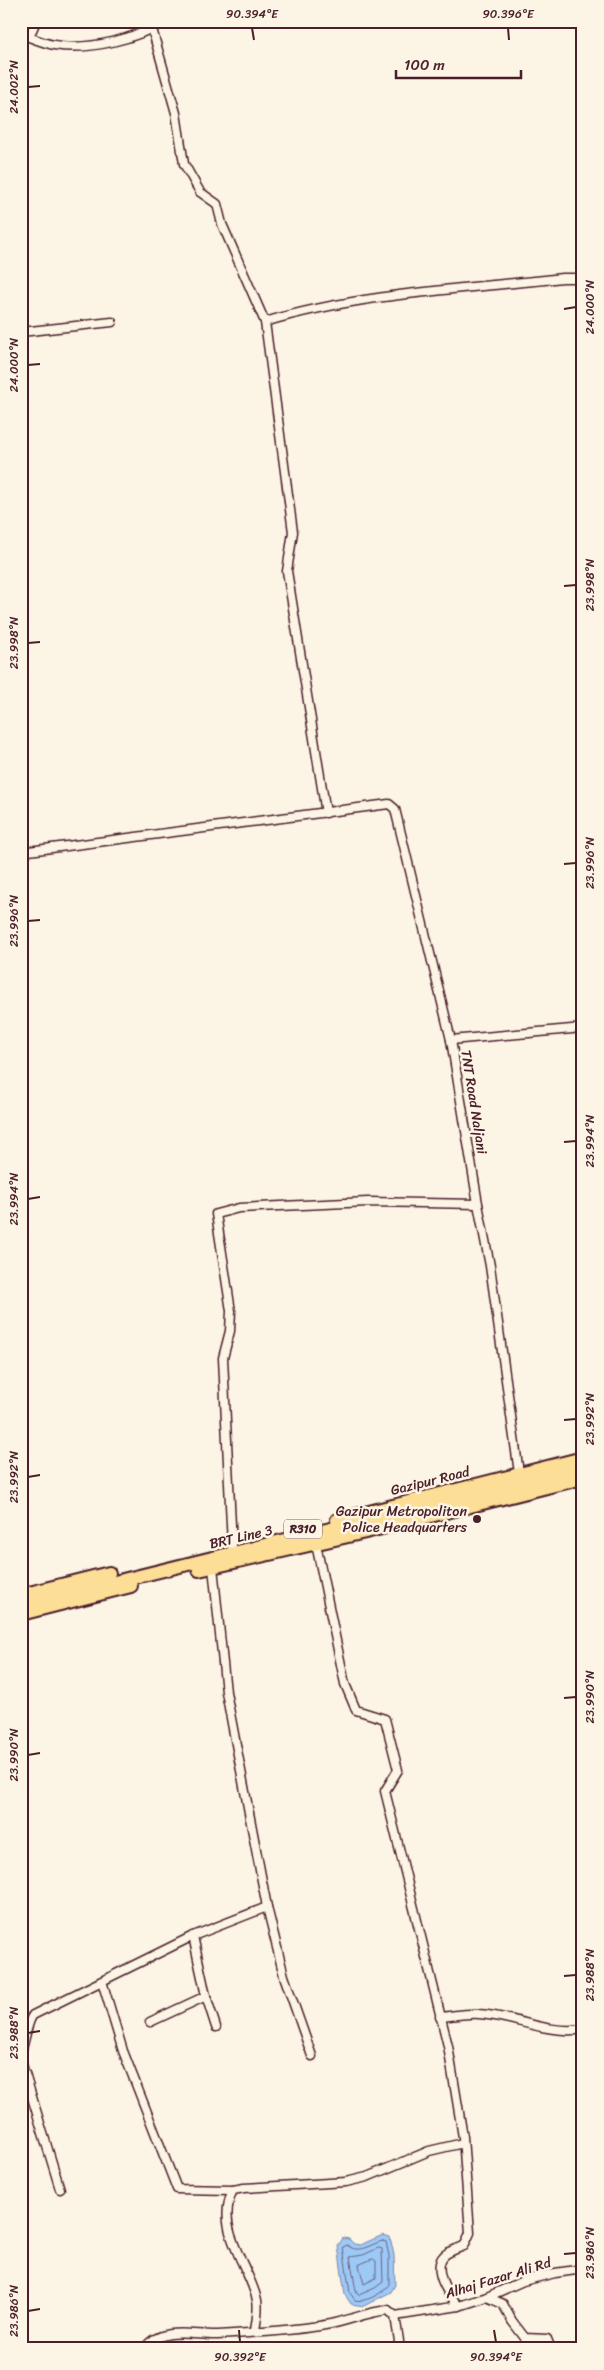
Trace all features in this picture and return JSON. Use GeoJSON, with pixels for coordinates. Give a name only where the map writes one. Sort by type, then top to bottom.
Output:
{"type":"FeatureCollection","features":[{"type":"Feature","properties":{"kind":"main road","name":"Gazipur Road"},"geometry":{"type":"LineString","coordinates":[[21,1595],[232,1546],[583,1458]]}},
{"type":"Feature","properties":{"kind":"main road","name":"BRT Line 3"},"geometry":{"type":"LineString","coordinates":[[21,1605],[583,1468]]}},
{"type":"Feature","properties":{"kind":"main road","name":"R310"},"geometry":{"type":"LineString","coordinates":[[21,1614],[583,1478]]}},
{"type":"Feature","properties":{"kind":"street"},"geometry":{"type":"LineString","coordinates":[[36,21],[25,35],[53,45],[77,48],[134,37],[165,21]]}},
{"type":"Feature","properties":{"kind":"street"},"geometry":{"type":"LineString","coordinates":[[152,29],[176,113],[184,164],[200,192],[217,204],[222,224],[265,322],[293,532],[287,571],[326,813]]}},
{"type":"Feature","properties":{"kind":"street"},"geometry":{"type":"LineString","coordinates":[[265,322],[308,309],[408,294],[563,278],[583,278]]}},
{"type":"Feature","properties":{"kind":"street"},"geometry":{"type":"LineString","coordinates":[[21,332],[112,322]]}},
{"type":"Feature","properties":{"kind":"street","name":"TNT Road Naljani"},"geometry":{"type":"LineString","coordinates":[[21,852],[389,804],[395,809],[451,1040],[490,1266],[519,1473]]}},
{"type":"Feature","properties":{"kind":"street"},"geometry":{"type":"LineString","coordinates":[[451,1040],[583,1028]]}},
{"type":"Feature","properties":{"kind":"street"},"geometry":{"type":"LineString","coordinates":[[232,1546],[223,1358],[230,1331],[232,1311],[216,1214],[239,1208],[368,1202],[478,1204]]}},
{"type":"Feature","properties":{"kind":"street"},"geometry":{"type":"LineString","coordinates":[[316,1544],[345,1684],[356,1710],[385,1719],[398,1770],[386,1791],[448,2046],[463,2143],[470,2233],[464,2246],[446,2254],[441,2259],[440,2266],[447,2292],[459,2306]]}},
{"type":"Feature","properties":{"kind":"street"},"geometry":{"type":"LineString","coordinates":[[212,1567],[226,1692],[267,1907],[284,1976],[312,2056]]}},
{"type":"Feature","properties":{"kind":"street"},"geometry":{"type":"LineString","coordinates":[[21,2052],[32,2016],[194,1936],[267,1907]]}},
{"type":"Feature","properties":{"kind":"street"},"geometry":{"type":"LineString","coordinates":[[194,1936],[206,1996],[216,2027]]}},
{"type":"Feature","properties":{"kind":"street"},"geometry":{"type":"LineString","coordinates":[[102,1981],[123,2051],[176,2189],[233,2190],[346,2182],[367,2177],[429,2151],[463,2143]]}},
{"type":"Feature","properties":{"kind":"street"},"geometry":{"type":"LineString","coordinates":[[150,2022],[206,1996]]}},
{"type":"Feature","properties":{"kind":"street"},"geometry":{"type":"LineString","coordinates":[[440,2017],[478,2014],[540,2027],[571,2031],[583,2029]]}},
{"type":"Feature","properties":{"kind":"street"},"geometry":{"type":"LineString","coordinates":[[21,2061],[60,2189]]}},
{"type":"Feature","properties":{"kind":"street"},"geometry":{"type":"LineString","coordinates":[[144,2349],[150,2342],[173,2334],[192,2332],[208,2335],[255,2331],[258,2302],[231,2236],[228,2205],[233,2190]]}},
{"type":"Feature","properties":{"kind":"street","name":"Alhaj Fazar Ali Rd"},"geometry":{"type":"LineString","coordinates":[[255,2331],[293,2330],[326,2325],[388,2310],[395,2316],[459,2306],[487,2297],[532,2278],[583,2269]]}},
{"type":"Feature","properties":{"kind":"street"},"geometry":{"type":"LineString","coordinates":[[487,2297],[503,2304],[512,2321],[525,2338],[547,2339],[551,2349]]}},
{"type":"Feature","properties":{"kind":"street"},"geometry":{"type":"LineString","coordinates":[[395,2316],[400,2341],[397,2349]]}},
{"type":"Feature","properties":{"kind":"water"},"geometry":{"type":"Polygon","coordinates":[[[383,2235],[390,2237],[394,2255],[395,2285],[391,2292],[364,2306],[351,2304],[345,2295],[338,2246],[343,2238],[360,2245],[383,2235]]]}},
{"type":"Feature","properties":{"kind":"place","name":"Gazipur Metropoliton Police Headquarters"},"geometry":{"type":"Point","coordinates":[477,1519]}}]}
